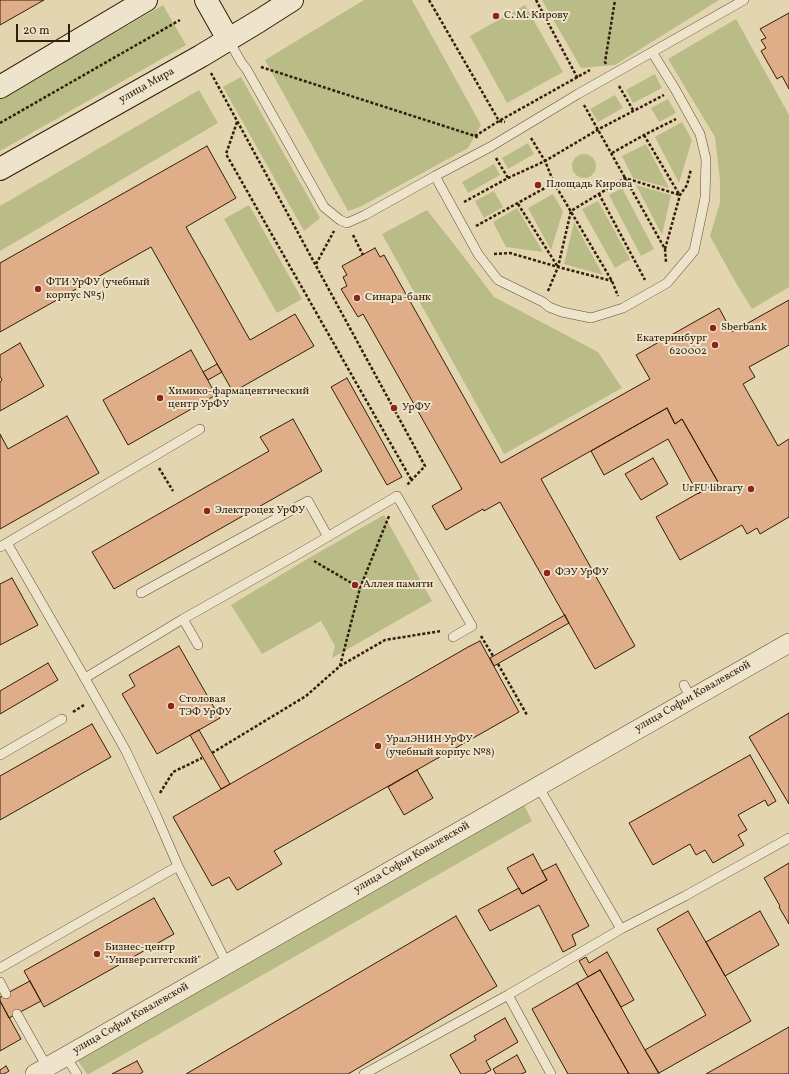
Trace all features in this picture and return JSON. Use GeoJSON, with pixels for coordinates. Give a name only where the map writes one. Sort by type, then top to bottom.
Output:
{"type":"FeatureCollection","features":[{"type":"Feature","properties":{"kind":"street"},"geometry":{"type":"LineString","coordinates":[[0,87],[146,0]]}},
{"type":"Feature","properties":{"kind":"street"},"geometry":{"type":"LineString","coordinates":[[206,0],[228,39]]}},
{"type":"Feature","properties":{"kind":"street","name":"улица Мира"},"geometry":{"type":"LineString","coordinates":[[0,169],[228,39],[292,0]]}},
{"type":"Feature","properties":{"kind":"street","name":"улица Софьи Ковалевской"},"geometry":{"type":"LineString","coordinates":[[41,1071],[538,786],[687,692],[789,643]]}},
{"type":"Feature","properties":{"kind":"lane"},"geometry":{"type":"LineString","coordinates":[[228,39],[324,207],[344,222],[365,215],[490,147],[744,0]]}},
{"type":"Feature","properties":{"kind":"lane"},"geometry":{"type":"LineString","coordinates":[[435,176],[478,254],[498,280],[543,302],[549,307],[562,312],[591,318],[623,308],[667,283],[694,251],[705,198],[706,159],[700,134],[652,52]]}},
{"type":"Feature","properties":{"kind":"lane"},"geometry":{"type":"LineString","coordinates":[[200,429],[4,545],[85,678],[126,751],[178,866],[227,964]]}},
{"type":"Feature","properties":{"kind":"lane"},"geometry":{"type":"LineString","coordinates":[[85,678],[182,619],[328,537],[397,496],[472,626],[453,637]]}},
{"type":"Feature","properties":{"kind":"lane"},"geometry":{"type":"LineString","coordinates":[[141,593],[308,501],[328,537]]}},
{"type":"Feature","properties":{"kind":"lane"},"geometry":{"type":"LineString","coordinates":[[182,619],[198,645]]}},
{"type":"Feature","properties":{"kind":"lane"},"geometry":{"type":"LineString","coordinates":[[0,755],[62,719]]}},
{"type":"Feature","properties":{"kind":"lane"},"geometry":{"type":"LineString","coordinates":[[538,786],[621,929]]}},
{"type":"Feature","properties":{"kind":"lane"},"geometry":{"type":"LineString","coordinates":[[364,1074],[508,995],[621,929],[685,896],[789,838]]}},
{"type":"Feature","properties":{"kind":"lane"},"geometry":{"type":"LineString","coordinates":[[0,968],[178,866]]}},
{"type":"Feature","properties":{"kind":"lane"},"geometry":{"type":"LineString","coordinates":[[0,982],[6,994]]}},
{"type":"Feature","properties":{"kind":"lane"},"geometry":{"type":"LineString","coordinates":[[508,995],[551,1074]]}},
{"type":"Feature","properties":{"kind":"lane"},"geometry":{"type":"LineString","coordinates":[[17,1014],[41,1071]]}},
{"type":"Feature","properties":{"kind":"lane"},"geometry":{"type":"LineString","coordinates":[[66,1057],[77,1074]]}},
{"type":"Feature","properties":{"kind":"path"},"geometry":{"type":"LineString","coordinates":[[429,0],[499,121]]}},
{"type":"Feature","properties":{"kind":"path"},"geometry":{"type":"LineString","coordinates":[[536,0],[577,77]]}},
{"type":"Feature","properties":{"kind":"path"},"geometry":{"type":"LineString","coordinates":[[605,62],[615,0]]}},
{"type":"Feature","properties":{"kind":"path"},"geometry":{"type":"LineString","coordinates":[[0,123],[180,20]]}},
{"type":"Feature","properties":{"kind":"path"},"geometry":{"type":"LineString","coordinates":[[257,62],[261,67],[475,136],[591,69]]}},
{"type":"Feature","properties":{"kind":"path"},"geometry":{"type":"LineString","coordinates":[[210,70],[425,466],[397,496],[360,588],[340,666]]}},
{"type":"Feature","properties":{"kind":"path"},"geometry":{"type":"LineString","coordinates":[[453,208],[508,178],[545,161],[599,129],[675,89]]}},
{"type":"Feature","properties":{"kind":"path"},"geometry":{"type":"LineString","coordinates":[[612,153],[644,135],[689,113]]}},
{"type":"Feature","properties":{"kind":"path"},"geometry":{"type":"LineString","coordinates":[[237,121],[226,154],[412,481]]}},
{"type":"Feature","properties":{"kind":"path"},"geometry":{"type":"LineString","coordinates":[[599,129],[665,249]]}},
{"type":"Feature","properties":{"kind":"path"},"geometry":{"type":"LineString","coordinates":[[644,135],[680,195]]}},
{"type":"Feature","properties":{"kind":"path"},"geometry":{"type":"LineString","coordinates":[[545,161],[554,183],[612,281],[623,308]]}},
{"type":"Feature","properties":{"kind":"path"},"geometry":{"type":"LineString","coordinates":[[667,283],[665,249],[680,195],[687,185],[693,163]]}},
{"type":"Feature","properties":{"kind":"path"},"geometry":{"type":"LineString","coordinates":[[543,302],[558,267],[571,211],[625,178],[680,195]]}},
{"type":"Feature","properties":{"kind":"path"},"geometry":{"type":"LineString","coordinates":[[466,232],[554,183]]}},
{"type":"Feature","properties":{"kind":"path"},"geometry":{"type":"LineString","coordinates":[[599,194],[651,292]]}},
{"type":"Feature","properties":{"kind":"path"},"geometry":{"type":"LineString","coordinates":[[518,204],[558,267]]}},
{"type":"Feature","properties":{"kind":"path"},"geometry":{"type":"LineString","coordinates":[[316,264],[344,222],[363,254]]}},
{"type":"Feature","properties":{"kind":"path"},"geometry":{"type":"LineString","coordinates":[[478,254],[510,253],[612,281]]}},
{"type":"Feature","properties":{"kind":"path"},"geometry":{"type":"LineString","coordinates":[[152,458],[173,491]]}},
{"type":"Feature","properties":{"kind":"path"},"geometry":{"type":"LineString","coordinates":[[300,553],[360,588]]}},
{"type":"Feature","properties":{"kind":"path"},"geometry":{"type":"LineString","coordinates":[[472,626],[479,631],[493,656]]}},
{"type":"Feature","properties":{"kind":"path"},"geometry":{"type":"LineString","coordinates":[[212,752],[306,696],[340,666],[385,640],[443,630]]}},
{"type":"Feature","properties":{"kind":"path"},"geometry":{"type":"LineString","coordinates":[[498,664],[527,715]]}},
{"type":"Feature","properties":{"kind":"path"},"geometry":{"type":"LineString","coordinates":[[62,719],[96,697]]}},
{"type":"Feature","properties":{"kind":"path"},"geometry":{"type":"LineString","coordinates":[[152,808],[173,772],[202,758]]}},
{"type":"Feature","properties":{"kind":"green space"},"geometry":{"type":"Polygon","coordinates":[[[364,0],[412,0],[481,125],[468,148],[360,207],[348,211],[265,60],[364,0]]]}},
{"type":"Feature","properties":{"kind":"green space"},"geometry":{"type":"Polygon","coordinates":[[[542,0],[719,0],[615,65],[581,68],[542,0]]]}},
{"type":"Feature","properties":{"kind":"green space"},"geometry":{"type":"Polygon","coordinates":[[[163,5],[186,45],[0,151],[0,99],[163,5]]]}},
{"type":"Feature","properties":{"kind":"green space"},"geometry":{"type":"Polygon","coordinates":[[[525,5],[563,72],[507,103],[470,36],[525,5]]]}},
{"type":"Feature","properties":{"kind":"green space"},"geometry":{"type":"Polygon","coordinates":[[[736,19],[789,115],[789,287],[752,309],[710,236],[720,203],[720,180],[715,137],[668,59],[736,19]]]}},
{"type":"Feature","properties":{"kind":"green space"},"geometry":{"type":"Polygon","coordinates":[[[655,74],[662,88],[633,103],[626,90],[655,74]]]}},
{"type":"Feature","properties":{"kind":"green space"},"geometry":{"type":"Polygon","coordinates":[[[241,77],[320,218],[304,231],[223,87],[241,77]]]}},
{"type":"Feature","properties":{"kind":"green space"},"geometry":{"type":"Polygon","coordinates":[[[199,90],[218,123],[0,251],[0,206],[199,90]]]}},
{"type":"Feature","properties":{"kind":"green space"},"geometry":{"type":"Polygon","coordinates":[[[615,95],[623,108],[598,122],[590,109],[615,95]]]}},
{"type":"Feature","properties":{"kind":"green space"},"geometry":{"type":"Polygon","coordinates":[[[668,99],[676,113],[659,122],[651,108],[668,99]]]}},
{"type":"Feature","properties":{"kind":"green space"},"geometry":{"type":"Polygon","coordinates":[[[682,122],[692,140],[679,183],[655,137],[682,122]]]}},
{"type":"Feature","properties":{"kind":"green space"},"geometry":{"type":"Polygon","coordinates":[[[528,143],[534,154],[508,169],[502,158],[528,143]]]}},
{"type":"Feature","properties":{"kind":"green space"},"geometry":{"type":"Polygon","coordinates":[[[646,144],[669,188],[633,178],[622,156],[646,144]]]}},
{"type":"Feature","properties":{"kind":"green space"},"geometry":{"type":"Polygon","coordinates":[[[584,154],[593,157],[596,166],[593,175],[584,178],[575,175],[572,166],[575,157],[584,154]]]}},
{"type":"Feature","properties":{"kind":"green space"},"geometry":{"type":"Polygon","coordinates":[[[494,164],[500,175],[468,193],[462,182],[494,164]]]}},
{"type":"Feature","properties":{"kind":"green space"},"geometry":{"type":"Polygon","coordinates":[[[636,185],[671,195],[662,235],[636,185]]]}},
{"type":"Feature","properties":{"kind":"green space"},"geometry":{"type":"Polygon","coordinates":[[[622,188],[654,249],[641,256],[609,195],[622,188]]]}},
{"type":"Feature","properties":{"kind":"green space"},"geometry":{"type":"Polygon","coordinates":[[[494,191],[503,207],[484,218],[475,201],[494,191]]]}},
{"type":"Feature","properties":{"kind":"green space"},"geometry":{"type":"Polygon","coordinates":[[[553,194],[563,211],[551,250],[528,208],[553,194]]]}},
{"type":"Feature","properties":{"kind":"green space"},"geometry":{"type":"Polygon","coordinates":[[[598,201],[630,259],[615,268],[582,209],[598,201]]]}},
{"type":"Feature","properties":{"kind":"green space"},"geometry":{"type":"Polygon","coordinates":[[[249,205],[302,299],[277,313],[224,219],[249,205]]]}},
{"type":"Feature","properties":{"kind":"green space"},"geometry":{"type":"Polygon","coordinates":[[[517,208],[543,252],[506,247],[493,222],[517,208]]]}},
{"type":"Feature","properties":{"kind":"green space"},"geometry":{"type":"Polygon","coordinates":[[[427,210],[494,297],[598,352],[622,388],[504,454],[382,234],[427,210]]]}},
{"type":"Feature","properties":{"kind":"green space"},"geometry":{"type":"Polygon","coordinates":[[[574,222],[603,275],[564,264],[574,222]]]}},
{"type":"Feature","properties":{"kind":"green space"},"geometry":{"type":"Polygon","coordinates":[[[384,515],[432,601],[332,658],[335,646],[321,621],[262,654],[231,605],[384,515]]]}},
{"type":"Feature","properties":{"kind":"green space"},"geometry":{"type":"Polygon","coordinates":[[[523,803],[532,821],[89,1074],[87,1074],[76,1058],[523,803]]]}},
{"type":"Feature","properties":{"kind":"building"},"geometry":{"type":"Polygon","coordinates":[[[0,0],[44,0],[0,25],[0,0]]]}},
{"type":"Feature","properties":{"kind":"building"},"geometry":{"type":"Polygon","coordinates":[[[789,13],[789,89],[782,76],[777,79],[761,51],[766,48],[761,40],[766,38],[760,29],[789,13]]]}},
{"type":"Feature","properties":{"kind":"building","name":"ФТИ УрФУ (учебный корпус №5)"},"geometry":{"type":"Polygon","coordinates":[[[207,146],[236,198],[186,227],[250,340],[295,314],[314,346],[233,392],[151,247],[0,332],[0,263],[207,146]]]}},
{"type":"Feature","properties":{"kind":"building"},"geometry":{"type":"Polygon","coordinates":[[[375,248],[380,257],[384,255],[501,463],[650,379],[636,355],[719,308],[732,332],[789,300],[789,345],[749,367],[755,377],[743,384],[778,446],[789,439],[789,517],[760,534],[757,528],[747,534],[742,525],[680,560],[656,517],[718,482],[682,419],[675,424],[667,408],[541,479],[635,646],[595,669],[500,502],[484,511],[483,509],[446,530],[432,506],[462,489],[363,314],[358,317],[341,289],[347,286],[343,277],[347,275],[342,266],[375,248]]]}},
{"type":"Feature","properties":{"kind":"building"},"geometry":{"type":"Polygon","coordinates":[[[20,343],[44,386],[0,411],[0,382],[2,380],[0,376],[0,355],[20,343]]]}},
{"type":"Feature","properties":{"kind":"building","name":"Химико-фармацевтический центр УрФУ"},"geometry":{"type":"Polygon","coordinates":[[[191,350],[216,395],[128,445],[103,400],[191,350]]]}},
{"type":"Feature","properties":{"kind":"building"},"geometry":{"type":"Polygon","coordinates":[[[217,364],[222,372],[208,380],[203,372],[217,364]]]}},
{"type":"Feature","properties":{"kind":"building"},"geometry":{"type":"Polygon","coordinates":[[[347,378],[402,477],[387,485],[331,387],[347,378]]]}},
{"type":"Feature","properties":{"kind":"building"},"geometry":{"type":"Polygon","coordinates":[[[667,408],[675,424],[682,419],[718,482],[698,494],[668,439],[604,475],[591,451],[667,408]]]}},
{"type":"Feature","properties":{"kind":"building"},"geometry":{"type":"Polygon","coordinates":[[[67,416],[99,473],[0,529],[0,434],[8,449],[67,416]]]}},
{"type":"Feature","properties":{"kind":"building","name":"Электроцех УрФУ"},"geometry":{"type":"Polygon","coordinates":[[[293,419],[322,471],[114,589],[92,552],[269,451],[260,437],[293,419]]]}},
{"type":"Feature","properties":{"kind":"building"},"geometry":{"type":"Polygon","coordinates":[[[653,458],[668,484],[641,500],[625,474],[653,458]]]}},
{"type":"Feature","properties":{"kind":"building"},"geometry":{"type":"Polygon","coordinates":[[[12,578],[38,625],[0,645],[0,584],[12,578]]]}},
{"type":"Feature","properties":{"kind":"building"},"geometry":{"type":"Polygon","coordinates":[[[565,615],[569,623],[494,666],[490,658],[565,615]]]}},
{"type":"Feature","properties":{"kind":"building","name":"УралЭНИН УрФУ (учебный корпус №8)"},"geometry":{"type":"Polygon","coordinates":[[[480,641],[519,712],[274,851],[282,864],[238,890],[229,877],[212,886],[173,817],[480,641]]]}},
{"type":"Feature","properties":{"kind":"building","name":"Столовая ТЭФ УрФУ"},"geometry":{"type":"Polygon","coordinates":[[[179,646],[220,718],[157,754],[122,694],[135,686],[129,675],[179,646]]]}},
{"type":"Feature","properties":{"kind":"building"},"geometry":{"type":"Polygon","coordinates":[[[48,663],[58,680],[0,714],[0,691],[48,663]]]}},
{"type":"Feature","properties":{"kind":"building"},"geometry":{"type":"Polygon","coordinates":[[[789,713],[789,804],[749,737],[789,713]]]}},
{"type":"Feature","properties":{"kind":"building"},"geometry":{"type":"Polygon","coordinates":[[[92,724],[111,757],[0,820],[0,776],[92,724]]]}},
{"type":"Feature","properties":{"kind":"building"},"geometry":{"type":"Polygon","coordinates":[[[199,730],[230,784],[221,789],[190,735],[199,730]]]}},
{"type":"Feature","properties":{"kind":"building"},"geometry":{"type":"Polygon","coordinates":[[[750,755],[776,801],[768,806],[765,800],[738,815],[747,830],[738,835],[744,845],[713,863],[705,850],[696,855],[690,844],[653,865],[629,823],[750,755]]]}},
{"type":"Feature","properties":{"kind":"building"},"geometry":{"type":"Polygon","coordinates":[[[417,770],[433,798],[404,815],[388,787],[417,770]]]}},
{"type":"Feature","properties":{"kind":"building"},"geometry":{"type":"Polygon","coordinates":[[[533,854],[547,880],[522,894],[507,868],[533,854]]]}},
{"type":"Feature","properties":{"kind":"building"},"geometry":{"type":"Polygon","coordinates":[[[789,863],[789,924],[764,878],[789,863]]]}},
{"type":"Feature","properties":{"kind":"building"},"geometry":{"type":"Polygon","coordinates":[[[556,864],[589,926],[572,935],[576,945],[563,952],[539,905],[490,931],[478,910],[519,888],[522,894],[547,880],[542,871],[556,864]]]}},
{"type":"Feature","properties":{"kind":"building","name":"Бизнес-центр \"Университетский\""},"geometry":{"type":"Polygon","coordinates":[[[154,898],[174,934],[44,1007],[24,971],[154,898]]]}},
{"type":"Feature","properties":{"kind":"building"},"geometry":{"type":"Polygon","coordinates":[[[688,911],[751,1021],[659,1073],[645,1050],[706,1015],[657,929],[688,911]]]}},
{"type":"Feature","properties":{"kind":"building"},"geometry":{"type":"Polygon","coordinates":[[[760,911],[779,945],[725,976],[706,942],[760,911]]]}},
{"type":"Feature","properties":{"kind":"building"},"geometry":{"type":"Polygon","coordinates":[[[456,916],[497,986],[348,1074],[186,1074],[456,916]]]}},
{"type":"Feature","properties":{"kind":"building"},"geometry":{"type":"Polygon","coordinates":[[[607,952],[634,1000],[621,1007],[600,970],[588,977],[579,961],[586,957],[589,963],[607,952]]]}},
{"type":"Feature","properties":{"kind":"building"},"geometry":{"type":"Polygon","coordinates":[[[600,970],[659,1074],[629,1074],[577,983],[600,970]]]}},
{"type":"Feature","properties":{"kind":"building"},"geometry":{"type":"Polygon","coordinates":[[[30,981],[41,1001],[9,1018],[0,1001],[0,997],[30,981]]]}},
{"type":"Feature","properties":{"kind":"building"},"geometry":{"type":"Polygon","coordinates":[[[577,983],[629,1074],[568,1074],[532,1009],[577,983]]]}},
{"type":"Feature","properties":{"kind":"building"},"geometry":{"type":"Polygon","coordinates":[[[0,1001],[21,1039],[0,1051],[0,1001]]]}},
{"type":"Feature","properties":{"kind":"building"},"geometry":{"type":"Polygon","coordinates":[[[505,1018],[518,1042],[486,1061],[491,1070],[484,1074],[461,1074],[450,1055],[476,1040],[474,1036],[505,1018]]]}},
{"type":"Feature","properties":{"kind":"building"},"geometry":{"type":"Polygon","coordinates":[[[789,1027],[789,1074],[706,1074],[789,1027]]]}},
{"type":"Feature","properties":{"kind":"building"},"geometry":{"type":"Polygon","coordinates":[[[517,1055],[526,1072],[521,1074],[496,1074],[493,1069],[517,1055]]]}},
{"type":"Feature","properties":{"kind":"building"},"geometry":{"type":"Polygon","coordinates":[[[137,1061],[143,1072],[140,1074],[112,1074],[137,1061]]]}},
{"type":"Feature","properties":{"kind":"building"},"geometry":{"type":"Polygon","coordinates":[[[6,1066],[9,1071],[4,1074],[0,1074],[0,1070],[6,1066]]]}},
{"type":"Feature","properties":{"kind":"place","name":"С. М. Кирову"},"geometry":{"type":"Point","coordinates":[496,16]}},
{"type":"Feature","properties":{"kind":"place","name":"Площадь Кирова"},"geometry":{"type":"Point","coordinates":[538,185]}},
{"type":"Feature","properties":{"kind":"place","name":"ФТИ УрФУ (учебный корпус №5)"},"geometry":{"type":"Point","coordinates":[38,289]}},
{"type":"Feature","properties":{"kind":"place","name":"Синара-банк"},"geometry":{"type":"Point","coordinates":[357,298]}},
{"type":"Feature","properties":{"kind":"place","name":"Sberbank"},"geometry":{"type":"Point","coordinates":[713,328]}},
{"type":"Feature","properties":{"kind":"place","name":"Екатеринбург 620002"},"geometry":{"type":"Point","coordinates":[715,345]}},
{"type":"Feature","properties":{"kind":"place","name":"Химико-фармацевтический центр УрФУ"},"geometry":{"type":"Point","coordinates":[160,398]}},
{"type":"Feature","properties":{"kind":"place","name":"УрФУ"},"geometry":{"type":"Point","coordinates":[394,408]}},
{"type":"Feature","properties":{"kind":"place","name":"UrFU library"},"geometry":{"type":"Point","coordinates":[751,489]}},
{"type":"Feature","properties":{"kind":"place","name":"Электроцех УрФУ"},"geometry":{"type":"Point","coordinates":[207,511]}},
{"type":"Feature","properties":{"kind":"place","name":"ФЭУ УрФУ"},"geometry":{"type":"Point","coordinates":[547,573]}},
{"type":"Feature","properties":{"kind":"place","name":"Аллея памяти"},"geometry":{"type":"Point","coordinates":[355,585]}},
{"type":"Feature","properties":{"kind":"place","name":"Столовая ТЭФ УрФУ"},"geometry":{"type":"Point","coordinates":[171,706]}},
{"type":"Feature","properties":{"kind":"place","name":"УралЭНИН УрФУ (учебный корпус №8)"},"geometry":{"type":"Point","coordinates":[378,746]}},
{"type":"Feature","properties":{"kind":"place","name":"Бизнес-центр \"Университетский\""},"geometry":{"type":"Point","coordinates":[97,954]}}]}
